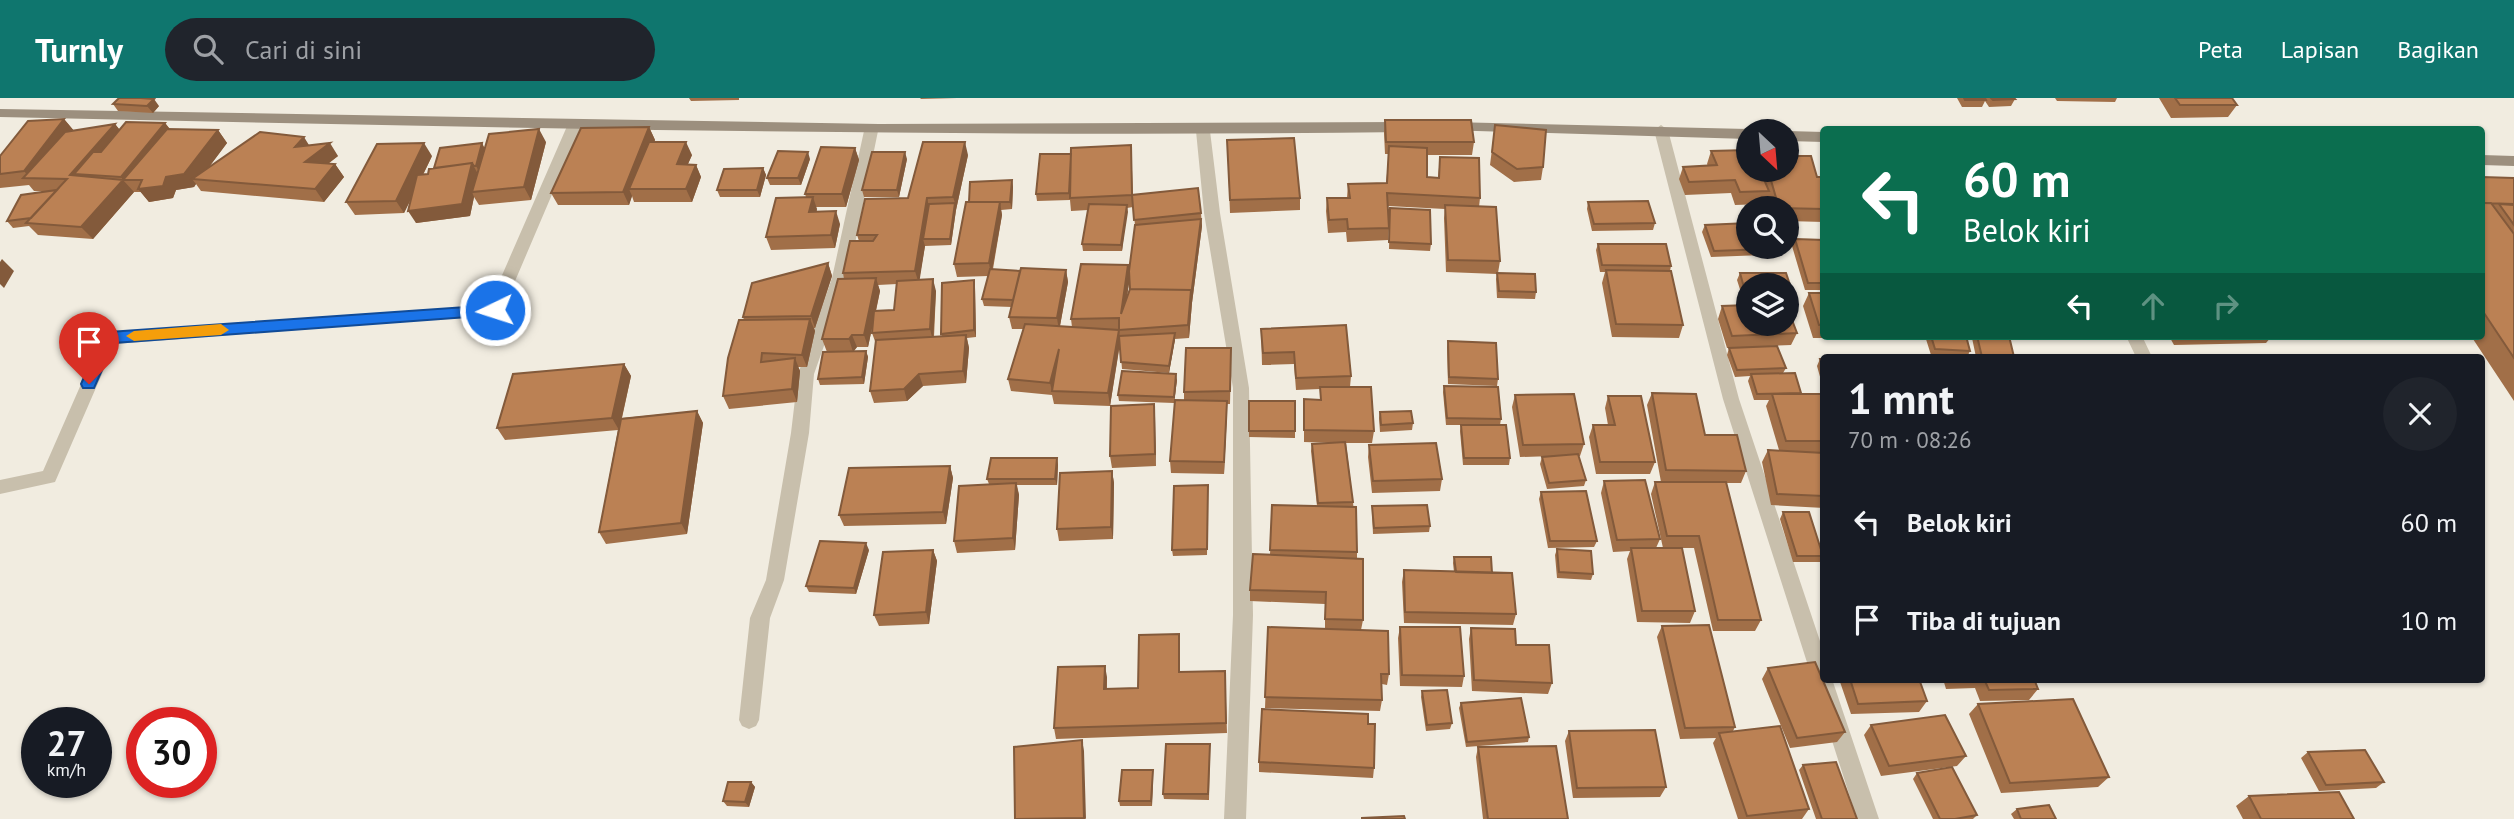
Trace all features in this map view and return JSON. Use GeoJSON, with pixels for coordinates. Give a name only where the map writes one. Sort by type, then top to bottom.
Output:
{"type":"FeatureCollection","features":[{"type":"Feature","properties":{"kind":"main road"},"geometry":{"type":"LineString","coordinates":[[0,113],[871,131],[1203,131],[1424,127],[1736,133]]}},
{"type":"Feature","properties":{"kind":"main road"},"geometry":{"type":"LineString","coordinates":[[1799,136],[1820,137]]}},
{"type":"Feature","properties":{"kind":"main road"},"geometry":{"type":"LineString","coordinates":[[2485,160],[2514,161]]}},
{"type":"Feature","properties":{"kind":"street"},"geometry":{"type":"LineString","coordinates":[[0,487],[49,477],[109,338],[495,310],[575,124]]}},
{"type":"Feature","properties":{"kind":"street"},"geometry":{"type":"LineString","coordinates":[[1661,130],[1731,399],[1820,672]]}},
{"type":"Feature","properties":{"kind":"street"},"geometry":{"type":"LineString","coordinates":[[749,720],[760,618],[775,580],[800,433],[806,374],[840,278],[871,131]]}},
{"type":"Feature","properties":{"kind":"street"},"geometry":{"type":"LineString","coordinates":[[1203,131],[1212,213],[1241,388],[1242,615],[1235,819]]}},
{"type":"Feature","properties":{"kind":"street"},"geometry":{"type":"LineString","coordinates":[[1824,683],[1868,819]]}},
{"type":"Feature","properties":{"kind":"building"},"geometry":{"type":"Polygon","coordinates":[[[119,98],[154,99],[147,106],[113,104],[119,98]]]}},
{"type":"Feature","properties":{"kind":"building"},"geometry":{"type":"Polygon","coordinates":[[[1964,98],[1985,98],[1986,100],[1965,100],[1964,98]]]}},
{"type":"Feature","properties":{"kind":"building"},"geometry":{"type":"Polygon","coordinates":[[[1991,98],[2014,98],[2015,99],[1993,100],[1991,98]]]}},
{"type":"Feature","properties":{"kind":"building"},"geometry":{"type":"Polygon","coordinates":[[[2175,98],[2232,98],[2237,105],[2180,105],[2175,98]]]}},
{"type":"Feature","properties":{"kind":"building"},"geometry":{"type":"Polygon","coordinates":[[[64,119],[24,171],[0,174],[0,156],[28,121],[64,119]]]}},
{"type":"Feature","properties":{"kind":"building"},"geometry":{"type":"Polygon","coordinates":[[[1385,120],[1471,120],[1474,142],[1386,142],[1385,120]]]}},
{"type":"Feature","properties":{"kind":"building"},"geometry":{"type":"Polygon","coordinates":[[[126,122],[165,123],[121,177],[74,174],[93,152],[101,152],[126,122]]]}},
{"type":"Feature","properties":{"kind":"building"},"geometry":{"type":"Polygon","coordinates":[[[115,124],[70,175],[123,180],[81,227],[26,223],[67,179],[23,178],[65,132],[115,124]]]}},
{"type":"Feature","properties":{"kind":"building"},"geometry":{"type":"Polygon","coordinates":[[[1495,125],[1546,130],[1543,167],[1517,169],[1492,152],[1495,125]]]}},
{"type":"Feature","properties":{"kind":"building"},"geometry":{"type":"Polygon","coordinates":[[[649,127],[623,192],[551,193],[581,128],[649,127]]]}},
{"type":"Feature","properties":{"kind":"building"},"geometry":{"type":"Polygon","coordinates":[[[167,129],[218,130],[184,174],[166,177],[163,186],[138,189],[142,180],[123,180],[167,129]]]}},
{"type":"Feature","properties":{"kind":"building"},"geometry":{"type":"Polygon","coordinates":[[[539,129],[524,187],[472,192],[489,134],[539,129]]]}},
{"type":"Feature","properties":{"kind":"building"},"geometry":{"type":"Polygon","coordinates":[[[260,132],[304,137],[295,147],[330,143],[305,162],[335,164],[315,189],[192,179],[260,132]]]}},
{"type":"Feature","properties":{"kind":"building"},"geometry":{"type":"Polygon","coordinates":[[[1294,138],[1300,198],[1230,200],[1227,140],[1294,138]]]}},
{"type":"Feature","properties":{"kind":"building"},"geometry":{"type":"Polygon","coordinates":[[[649,142],[686,142],[677,164],[696,165],[686,189],[629,189],[649,142]]]}},
{"type":"Feature","properties":{"kind":"building"},"geometry":{"type":"Polygon","coordinates":[[[923,142],[965,142],[953,197],[927,198],[915,271],[843,273],[850,241],[873,241],[877,235],[857,235],[865,199],[908,198],[923,142]]]}},
{"type":"Feature","properties":{"kind":"building"},"geometry":{"type":"Polygon","coordinates":[[[424,143],[396,201],[346,202],[377,144],[424,143]]]}},
{"type":"Feature","properties":{"kind":"building"},"geometry":{"type":"Polygon","coordinates":[[[482,143],[476,166],[472,163],[434,168],[440,148],[482,143]]]}},
{"type":"Feature","properties":{"kind":"building"},"geometry":{"type":"Polygon","coordinates":[[[1131,145],[1132,195],[1070,198],[1071,148],[1131,145]]]}},
{"type":"Feature","properties":{"kind":"building"},"geometry":{"type":"Polygon","coordinates":[[[1389,146],[1427,148],[1427,177],[1439,178],[1440,157],[1479,158],[1480,198],[1387,193],[1389,228],[1348,229],[1347,219],[1329,220],[1327,198],[1350,198],[1348,184],[1387,183],[1389,146]]]}},
{"type":"Feature","properties":{"kind":"building"},"geometry":{"type":"Polygon","coordinates":[[[821,147],[855,148],[842,194],[805,194],[821,147]]]}},
{"type":"Feature","properties":{"kind":"building"},"geometry":{"type":"Polygon","coordinates":[[[1736,150],[1736,182],[1765,182],[1769,191],[1740,192],[1735,180],[1689,182],[1683,167],[1717,165],[1711,151],[1736,150]]]}},
{"type":"Feature","properties":{"kind":"building"},"geometry":{"type":"Polygon","coordinates":[[[778,151],[808,152],[798,178],[767,178],[778,151]]]}},
{"type":"Feature","properties":{"kind":"building"},"geometry":{"type":"Polygon","coordinates":[[[872,152],[905,152],[897,190],[862,190],[872,152]]]}},
{"type":"Feature","properties":{"kind":"building"},"geometry":{"type":"Polygon","coordinates":[[[1040,154],[1071,154],[1069,193],[1036,194],[1040,154]]]}},
{"type":"Feature","properties":{"kind":"building"},"geometry":{"type":"Polygon","coordinates":[[[1799,156],[1811,156],[1817,177],[1820,177],[1820,209],[1799,208],[1799,196],[1776,196],[1771,182],[1799,182],[1799,156]]]}},
{"type":"Feature","properties":{"kind":"building"},"geometry":{"type":"Polygon","coordinates":[[[472,163],[462,204],[408,211],[417,175],[428,174],[429,169],[472,163]]]}},
{"type":"Feature","properties":{"kind":"building"},"geometry":{"type":"Polygon","coordinates":[[[763,168],[757,190],[717,190],[724,169],[763,168]]]}},
{"type":"Feature","properties":{"kind":"building"},"geometry":{"type":"Polygon","coordinates":[[[2485,177],[2514,178],[2514,204],[2485,203],[2485,177]]]}},
{"type":"Feature","properties":{"kind":"building"},"geometry":{"type":"Polygon","coordinates":[[[1012,180],[1010,202],[969,202],[970,182],[1012,180]]]}},
{"type":"Feature","properties":{"kind":"building"},"geometry":{"type":"Polygon","coordinates":[[[1198,188],[1201,213],[1134,220],[1132,195],[1198,188]]]}},
{"type":"Feature","properties":{"kind":"building"},"geometry":{"type":"Polygon","coordinates":[[[57,190],[31,218],[7,221],[21,195],[57,190]]]}},
{"type":"Feature","properties":{"kind":"building"},"geometry":{"type":"Polygon","coordinates":[[[813,197],[809,212],[836,211],[831,235],[766,237],[776,198],[813,197]]]}},
{"type":"Feature","properties":{"kind":"building"},"geometry":{"type":"Polygon","coordinates":[[[1648,201],[1655,223],[1594,224],[1588,202],[1648,201]]]}},
{"type":"Feature","properties":{"kind":"building"},"geometry":{"type":"Polygon","coordinates":[[[966,202],[1000,202],[989,263],[954,264],[966,202]]]}},
{"type":"Feature","properties":{"kind":"building"},"geometry":{"type":"Polygon","coordinates":[[[955,203],[950,239],[923,239],[929,204],[955,203]]]}},
{"type":"Feature","properties":{"kind":"building"},"geometry":{"type":"Polygon","coordinates":[[[2485,203],[2491,203],[2514,234],[2514,358],[2485,314],[2485,203]]]}},
{"type":"Feature","properties":{"kind":"building"},"geometry":{"type":"Polygon","coordinates":[[[1089,204],[1127,205],[1121,245],[1082,244],[1089,204]]]}},
{"type":"Feature","properties":{"kind":"building"},"geometry":{"type":"Polygon","coordinates":[[[2499,204],[2514,205],[2514,225],[2499,204]]]}},
{"type":"Feature","properties":{"kind":"building"},"geometry":{"type":"Polygon","coordinates":[[[1445,205],[1496,207],[1500,261],[1448,260],[1445,205]]]}},
{"type":"Feature","properties":{"kind":"building"},"geometry":{"type":"Polygon","coordinates":[[[1390,208],[1430,210],[1431,244],[1389,242],[1390,208]]]}},
{"type":"Feature","properties":{"kind":"building"},"geometry":{"type":"Polygon","coordinates":[[[1201,219],[1191,296],[1191,290],[1130,289],[1129,271],[1135,225],[1201,219]]]}},
{"type":"Feature","properties":{"kind":"building"},"geometry":{"type":"Polygon","coordinates":[[[1736,224],[1736,250],[1714,251],[1705,225],[1736,224]]]}},
{"type":"Feature","properties":{"kind":"building"},"geometry":{"type":"Polygon","coordinates":[[[1799,239],[1820,240],[1820,283],[1808,283],[1799,253],[1799,239]]]}},
{"type":"Feature","properties":{"kind":"building"},"geometry":{"type":"Polygon","coordinates":[[[1598,244],[1666,244],[1671,266],[1602,265],[1598,244]]]}},
{"type":"Feature","properties":{"kind":"building"},"geometry":{"type":"Polygon","coordinates":[[[828,263],[811,316],[743,317],[752,283],[828,263]]]}},
{"type":"Feature","properties":{"kind":"building"},"geometry":{"type":"Polygon","coordinates":[[[1081,264],[1128,265],[1121,314],[1130,289],[1191,290],[1188,325],[1119,330],[1119,318],[1071,319],[1081,264]]]}},
{"type":"Feature","properties":{"kind":"building"},"geometry":{"type":"Polygon","coordinates":[[[1021,268],[1066,270],[1057,318],[1009,317],[1021,268]]]}},
{"type":"Feature","properties":{"kind":"building"},"geometry":{"type":"Polygon","coordinates":[[[990,269],[1020,271],[1013,300],[982,299],[990,269]]]}},
{"type":"Feature","properties":{"kind":"building"},"geometry":{"type":"Polygon","coordinates":[[[1606,270],[1671,271],[1683,325],[1616,324],[1606,270]]]}},
{"type":"Feature","properties":{"kind":"building"},"geometry":{"type":"Polygon","coordinates":[[[1497,273],[1535,274],[1536,292],[1499,291],[1497,273]]]}},
{"type":"Feature","properties":{"kind":"building"},"geometry":{"type":"Polygon","coordinates":[[[876,278],[864,335],[852,335],[849,339],[822,339],[838,279],[876,278]]]}},
{"type":"Feature","properties":{"kind":"building"},"geometry":{"type":"Polygon","coordinates":[[[933,279],[930,329],[872,333],[874,311],[894,310],[897,281],[933,279]]]}},
{"type":"Feature","properties":{"kind":"building"},"geometry":{"type":"Polygon","coordinates":[[[974,280],[974,330],[941,334],[942,283],[974,280]]]}},
{"type":"Feature","properties":{"kind":"building"},"geometry":{"type":"Polygon","coordinates":[[[1809,293],[1820,293],[1819,325],[1809,293]]]}},
{"type":"Feature","properties":{"kind":"building"},"geometry":{"type":"Polygon","coordinates":[[[1736,305],[1736,336],[1732,336],[1722,306],[1736,305]]]}},
{"type":"Feature","properties":{"kind":"building"},"geometry":{"type":"Polygon","coordinates":[[[810,319],[802,355],[762,353],[761,362],[795,358],[792,389],[723,396],[728,358],[739,320],[810,319]]]}},
{"type":"Feature","properties":{"kind":"building"},"geometry":{"type":"Polygon","coordinates":[[[1025,324],[1119,330],[1108,393],[1052,391],[1059,349],[1050,383],[1008,379],[1025,324]]]}},
{"type":"Feature","properties":{"kind":"building"},"geometry":{"type":"Polygon","coordinates":[[[1346,325],[1351,376],[1296,378],[1294,352],[1263,353],[1261,329],[1346,325]]]}},
{"type":"Feature","properties":{"kind":"building"},"geometry":{"type":"Polygon","coordinates":[[[1175,333],[1169,366],[1121,362],[1119,336],[1175,333]]]}},
{"type":"Feature","properties":{"kind":"building"},"geometry":{"type":"Polygon","coordinates":[[[966,335],[963,371],[919,374],[904,389],[870,391],[876,340],[966,335]]]}},
{"type":"Feature","properties":{"kind":"building"},"geometry":{"type":"Polygon","coordinates":[[[1932,340],[1967,340],[1970,351],[1935,349],[1932,340]]]}},
{"type":"Feature","properties":{"kind":"building"},"geometry":{"type":"Polygon","coordinates":[[[1978,340],[2010,340],[2013,354],[1981,354],[1978,340]]]}},
{"type":"Feature","properties":{"kind":"building"},"geometry":{"type":"Polygon","coordinates":[[[1448,341],[1496,343],[1498,379],[1449,377],[1448,341]]]}},
{"type":"Feature","properties":{"kind":"building"},"geometry":{"type":"Polygon","coordinates":[[[1777,346],[1786,368],[1737,370],[1729,348],[1777,346]]]}},
{"type":"Feature","properties":{"kind":"building"},"geometry":{"type":"Polygon","coordinates":[[[1186,348],[1231,348],[1230,391],[1184,392],[1186,348]]]}},
{"type":"Feature","properties":{"kind":"building"},"geometry":{"type":"Polygon","coordinates":[[[866,351],[862,377],[818,379],[823,352],[866,351]]]}},
{"type":"Feature","properties":{"kind":"building"},"geometry":{"type":"Polygon","coordinates":[[[624,364],[612,418],[497,428],[513,374],[624,364]]]}},
{"type":"Feature","properties":{"kind":"building"},"geometry":{"type":"Polygon","coordinates":[[[1122,371],[1176,374],[1174,397],[1118,395],[1122,371]]]}},
{"type":"Feature","properties":{"kind":"building"},"geometry":{"type":"Polygon","coordinates":[[[1795,373],[1801,393],[1757,394],[1751,374],[1795,373]]]}},
{"type":"Feature","properties":{"kind":"building"},"geometry":{"type":"Polygon","coordinates":[[[1444,386],[1498,387],[1501,419],[1447,418],[1444,386]]]}},
{"type":"Feature","properties":{"kind":"building"},"geometry":{"type":"Polygon","coordinates":[[[1320,387],[1371,387],[1374,431],[1304,430],[1304,399],[1321,400],[1320,387]]]}},
{"type":"Feature","properties":{"kind":"building"},"geometry":{"type":"Polygon","coordinates":[[[1652,393],[1696,394],[1705,435],[1737,435],[1746,471],[1666,470],[1652,393]]]}},
{"type":"Feature","properties":{"kind":"building"},"geometry":{"type":"Polygon","coordinates":[[[1574,394],[1584,444],[1523,445],[1515,395],[1574,394]]]}},
{"type":"Feature","properties":{"kind":"building"},"geometry":{"type":"Polygon","coordinates":[[[1772,394],[1820,394],[1820,441],[1786,441],[1772,394]]]}},
{"type":"Feature","properties":{"kind":"building"},"geometry":{"type":"Polygon","coordinates":[[[1608,396],[1641,396],[1655,462],[1600,462],[1593,425],[1615,425],[1608,396]]]}},
{"type":"Feature","properties":{"kind":"building"},"geometry":{"type":"Polygon","coordinates":[[[1175,400],[1227,401],[1224,462],[1170,461],[1175,400]]]}},
{"type":"Feature","properties":{"kind":"building"},"geometry":{"type":"Polygon","coordinates":[[[1249,401],[1295,401],[1295,431],[1249,431],[1249,401]]]}},
{"type":"Feature","properties":{"kind":"building"},"geometry":{"type":"Polygon","coordinates":[[[1154,404],[1155,454],[1110,456],[1111,406],[1154,404]]]}},
{"type":"Feature","properties":{"kind":"building"},"geometry":{"type":"Polygon","coordinates":[[[697,411],[681,523],[599,532],[621,419],[697,411]]]}},
{"type":"Feature","properties":{"kind":"building"},"geometry":{"type":"Polygon","coordinates":[[[1411,411],[1413,423],[1381,425],[1380,412],[1411,411]]]}},
{"type":"Feature","properties":{"kind":"building"},"geometry":{"type":"Polygon","coordinates":[[[1461,425],[1506,425],[1510,458],[1464,458],[1461,425]]]}},
{"type":"Feature","properties":{"kind":"building"},"geometry":{"type":"Polygon","coordinates":[[[1345,442],[1353,502],[1318,503],[1312,444],[1345,442]]]}},
{"type":"Feature","properties":{"kind":"building"},"geometry":{"type":"Polygon","coordinates":[[[1436,443],[1442,479],[1373,481],[1369,445],[1436,443]]]}},
{"type":"Feature","properties":{"kind":"building"},"geometry":{"type":"Polygon","coordinates":[[[1768,450],[1820,453],[1820,496],[1777,494],[1768,450]]]}},
{"type":"Feature","properties":{"kind":"building"},"geometry":{"type":"Polygon","coordinates":[[[1578,454],[1586,480],[1549,483],[1542,457],[1578,454]]]}},
{"type":"Feature","properties":{"kind":"building"},"geometry":{"type":"Polygon","coordinates":[[[991,458],[1057,458],[1055,479],[987,479],[991,458]]]}},
{"type":"Feature","properties":{"kind":"building"},"geometry":{"type":"Polygon","coordinates":[[[950,466],[943,512],[839,515],[849,468],[950,466]]]}},
{"type":"Feature","properties":{"kind":"building"},"geometry":{"type":"Polygon","coordinates":[[[1112,471],[1111,527],[1057,529],[1060,473],[1112,471]]]}},
{"type":"Feature","properties":{"kind":"building"},"geometry":{"type":"Polygon","coordinates":[[[1645,480],[1660,539],[1617,540],[1604,481],[1645,480]]]}},
{"type":"Feature","properties":{"kind":"building"},"geometry":{"type":"Polygon","coordinates":[[[1655,482],[1726,482],[1761,620],[1718,620],[1699,536],[1667,536],[1655,482]]]}},
{"type":"Feature","properties":{"kind":"building"},"geometry":{"type":"Polygon","coordinates":[[[1016,483],[1013,538],[954,541],[959,486],[1016,483]]]}},
{"type":"Feature","properties":{"kind":"building"},"geometry":{"type":"Polygon","coordinates":[[[1208,485],[1207,549],[1172,550],[1174,486],[1208,485]]]}},
{"type":"Feature","properties":{"kind":"building"},"geometry":{"type":"Polygon","coordinates":[[[1586,491],[1597,541],[1550,541],[1541,492],[1586,491]]]}},
{"type":"Feature","properties":{"kind":"building"},"geometry":{"type":"Polygon","coordinates":[[[1272,505],[1356,507],[1357,552],[1270,550],[1272,505]]]}},
{"type":"Feature","properties":{"kind":"building"},"geometry":{"type":"Polygon","coordinates":[[[1427,505],[1430,526],[1374,528],[1372,506],[1427,505]]]}},
{"type":"Feature","properties":{"kind":"building"},"geometry":{"type":"Polygon","coordinates":[[[1783,512],[1809,512],[1820,547],[1820,556],[1797,556],[1783,512]]]}},
{"type":"Feature","properties":{"kind":"building"},"geometry":{"type":"Polygon","coordinates":[[[820,541],[866,543],[854,588],[806,586],[820,541]]]}},
{"type":"Feature","properties":{"kind":"building"},"geometry":{"type":"Polygon","coordinates":[[[1631,548],[1682,548],[1695,611],[1642,611],[1631,548]]]}},
{"type":"Feature","properties":{"kind":"building"},"geometry":{"type":"Polygon","coordinates":[[[1557,549],[1591,551],[1593,574],[1559,572],[1557,549]]]}},
{"type":"Feature","properties":{"kind":"building"},"geometry":{"type":"Polygon","coordinates":[[[933,550],[926,612],[874,615],[883,552],[933,550]]]}},
{"type":"Feature","properties":{"kind":"building"},"geometry":{"type":"Polygon","coordinates":[[[1253,554],[1363,559],[1363,620],[1325,619],[1326,592],[1250,590],[1253,554]]]}},
{"type":"Feature","properties":{"kind":"building"},"geometry":{"type":"Polygon","coordinates":[[[1454,557],[1491,557],[1492,573],[1456,572],[1454,557]]]}},
{"type":"Feature","properties":{"kind":"building"},"geometry":{"type":"Polygon","coordinates":[[[1404,570],[1512,573],[1516,614],[1405,612],[1404,570]]]}},
{"type":"Feature","properties":{"kind":"building"},"geometry":{"type":"Polygon","coordinates":[[[1709,625],[1735,727],[1685,728],[1662,626],[1709,625]]]}},
{"type":"Feature","properties":{"kind":"building"},"geometry":{"type":"Polygon","coordinates":[[[1268,627],[1388,631],[1389,674],[1381,674],[1382,700],[1265,697],[1268,627]]]}},
{"type":"Feature","properties":{"kind":"building"},"geometry":{"type":"Polygon","coordinates":[[[1400,627],[1460,627],[1464,676],[1402,675],[1400,627]]]}},
{"type":"Feature","properties":{"kind":"building"},"geometry":{"type":"Polygon","coordinates":[[[1471,628],[1515,629],[1516,645],[1549,645],[1552,683],[1474,680],[1471,628]]]}},
{"type":"Feature","properties":{"kind":"building"},"geometry":{"type":"Polygon","coordinates":[[[1179,634],[1179,672],[1225,671],[1226,723],[1054,728],[1058,667],[1105,666],[1104,689],[1138,688],[1139,635],[1179,634]]]}},
{"type":"Feature","properties":{"kind":"building"},"geometry":{"type":"Polygon","coordinates":[[[1815,662],[1820,674],[1820,683],[1824,683],[1845,732],[1797,738],[1768,668],[1815,662]]]}},
{"type":"Feature","properties":{"kind":"building"},"geometry":{"type":"Polygon","coordinates":[[[1851,683],[1920,683],[1927,701],[1858,704],[1851,683]]]}},
{"type":"Feature","properties":{"kind":"building"},"geometry":{"type":"Polygon","coordinates":[[[1986,683],[2036,683],[2038,689],[1989,690],[1986,683]]]}},
{"type":"Feature","properties":{"kind":"building"},"geometry":{"type":"Polygon","coordinates":[[[1447,690],[1452,723],[1427,725],[1422,691],[1447,690]]]}},
{"type":"Feature","properties":{"kind":"building"},"geometry":{"type":"Polygon","coordinates":[[[1521,698],[1529,737],[1467,742],[1461,703],[1521,698]]]}},
{"type":"Feature","properties":{"kind":"building"},"geometry":{"type":"Polygon","coordinates":[[[2073,699],[2109,777],[2010,783],[1978,704],[2073,699]]]}},
{"type":"Feature","properties":{"kind":"building"},"geometry":{"type":"Polygon","coordinates":[[[1262,709],[1368,714],[1368,724],[1375,724],[1374,768],[1259,762],[1262,709]]]}},
{"type":"Feature","properties":{"kind":"building"},"geometry":{"type":"Polygon","coordinates":[[[1945,715],[1966,756],[1889,766],[1871,725],[1945,715]]]}},
{"type":"Feature","properties":{"kind":"building"},"geometry":{"type":"Polygon","coordinates":[[[1780,726],[1809,809],[1747,816],[1719,733],[1780,726]]]}},
{"type":"Feature","properties":{"kind":"building"},"geometry":{"type":"Polygon","coordinates":[[[1655,730],[1666,787],[1577,788],[1569,731],[1655,730]]]}},
{"type":"Feature","properties":{"kind":"building"},"geometry":{"type":"Polygon","coordinates":[[[1082,740],[1084,818],[1015,819],[1014,747],[1082,740]]]}},
{"type":"Feature","properties":{"kind":"building"},"geometry":{"type":"Polygon","coordinates":[[[1166,744],[1210,744],[1208,794],[1163,794],[1166,744]]]}},
{"type":"Feature","properties":{"kind":"building"},"geometry":{"type":"Polygon","coordinates":[[[1556,746],[1568,819],[1488,819],[1478,747],[1556,746]]]}},
{"type":"Feature","properties":{"kind":"building"},"geometry":{"type":"Polygon","coordinates":[[[2365,750],[2384,782],[2326,785],[2308,752],[2365,750]]]}},
{"type":"Feature","properties":{"kind":"building"},"geometry":{"type":"Polygon","coordinates":[[[1836,762],[1857,819],[1822,819],[1803,765],[1836,762]]]}},
{"type":"Feature","properties":{"kind":"building"},"geometry":{"type":"Polygon","coordinates":[[[1952,767],[1977,815],[1940,819],[1917,773],[1952,767]]]}},
{"type":"Feature","properties":{"kind":"building"},"geometry":{"type":"Polygon","coordinates":[[[1122,770],[1153,770],[1151,801],[1119,801],[1122,770]]]}},
{"type":"Feature","properties":{"kind":"building"},"geometry":{"type":"Polygon","coordinates":[[[728,782],[751,782],[745,802],[723,801],[728,782]]]}},
{"type":"Feature","properties":{"kind":"building"},"geometry":{"type":"Polygon","coordinates":[[[2339,792],[2354,819],[2261,819],[2249,796],[2339,792]]]}},
{"type":"Feature","properties":{"kind":"building"},"geometry":{"type":"Polygon","coordinates":[[[2049,805],[2056,819],[2021,819],[2017,809],[2049,805]]]}},
{"type":"Feature","properties":{"kind":"building"},"geometry":{"type":"Polygon","coordinates":[[[1404,816],[1405,819],[1362,819],[1362,818],[1404,816]]]}},
{"type":"Feature","properties":{"kind":"slow traffic"},"geometry":{"type":"LineString","coordinates":[[134,336],[221,330]]}},
{"type":"Feature","properties":{"kind":"route"},"geometry":{"type":"LineString","coordinates":[[89,384],[109,338],[495,310]]}}]}
